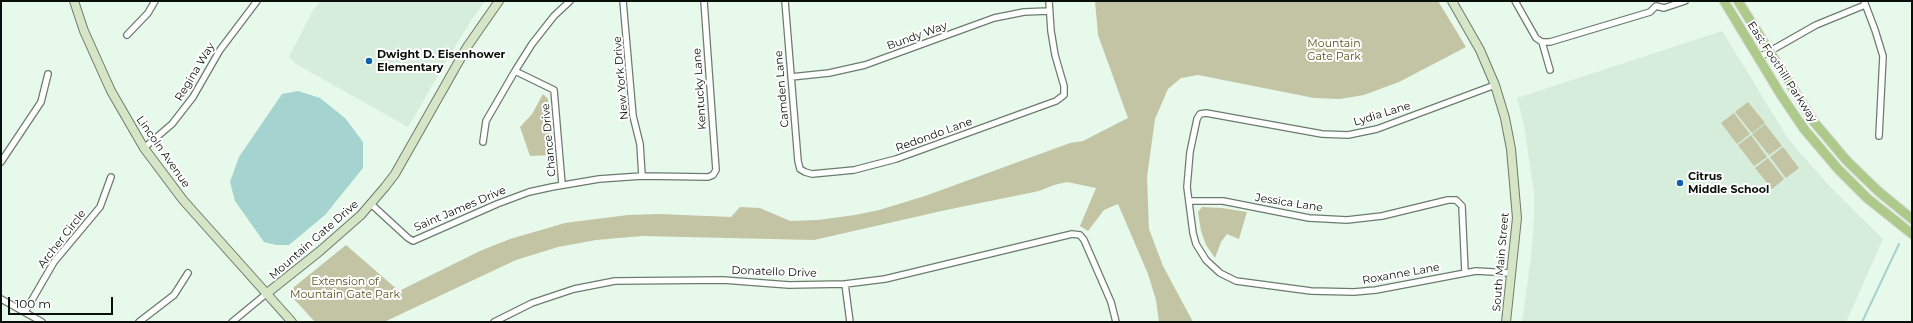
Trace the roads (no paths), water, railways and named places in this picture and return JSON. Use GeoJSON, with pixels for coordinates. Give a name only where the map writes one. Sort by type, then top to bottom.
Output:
{"type":"FeatureCollection","features":[{"type":"Feature","properties":{"kind":"main road","name":"Lincoln Avenue"},"geometry":{"type":"LineString","coordinates":[[74,1],[84,31],[111,91],[144,148],[183,200],[292,322]]}},
{"type":"Feature","properties":{"kind":"main road","name":"Mountain Gate Drive"},"geometry":{"type":"LineString","coordinates":[[266,294],[320,251],[361,215],[395,174],[467,47],[499,1]]}},
{"type":"Feature","properties":{"kind":"main road","name":"South Main Street"},"geometry":{"type":"LineString","coordinates":[[1452,1],[1480,50],[1495,85],[1505,118],[1511,149],[1517,218],[1506,322]]}},
{"type":"Feature","properties":{"kind":"main road","name":"East Foothill Parkway"},"geometry":{"type":"LineString","coordinates":[[1724,1],[1758,58],[1804,129],[1838,169],[1867,198],[1912,234]]}},
{"type":"Feature","properties":{"kind":"main road","name":"East Foothill Parkway"},"geometry":{"type":"LineString","coordinates":[[1738,1],[1814,122],[1847,161],[1878,191],[1912,219]]}},
{"type":"Feature","properties":{"kind":"street"},"geometry":{"type":"LineString","coordinates":[[128,35],[148,13],[155,1]]}},
{"type":"Feature","properties":{"kind":"street","name":"Regina Way"},"geometry":{"type":"LineString","coordinates":[[144,148],[172,124],[193,97],[220,50],[257,1]]}},
{"type":"Feature","properties":{"kind":"street"},"geometry":{"type":"LineString","coordinates":[[483,142],[486,121],[515,71],[532,44],[554,16],[570,1]]}},
{"type":"Feature","properties":{"kind":"street","name":"New York Drive"},"geometry":{"type":"LineString","coordinates":[[622,1],[633,116],[640,144],[642,176]]}},
{"type":"Feature","properties":{"kind":"street","name":"Kentucky Lane"},"geometry":{"type":"LineString","coordinates":[[704,1],[716,170],[713,175]]}},
{"type":"Feature","properties":{"kind":"street","name":"Camden Lane"},"geometry":{"type":"LineString","coordinates":[[785,1],[798,161],[800,169],[805,172]]}},
{"type":"Feature","properties":{"kind":"street"},"geometry":{"type":"LineString","coordinates":[[1049,1],[1049,11]]}},
{"type":"Feature","properties":{"kind":"street"},"geometry":{"type":"LineString","coordinates":[[1515,1],[1536,38],[1542,42],[1550,42],[1650,12],[1657,3],[1664,8],[1685,1]]}},
{"type":"Feature","properties":{"kind":"street"},"geometry":{"type":"LineString","coordinates":[[1758,58],[1816,25],[1865,3],[1883,56],[1879,136]]}},
{"type":"Feature","properties":{"kind":"street","name":"Bundy Way"},"geometry":{"type":"LineString","coordinates":[[791,77],[829,73],[865,66],[994,18],[1024,12],[1049,11]]}},
{"type":"Feature","properties":{"kind":"street","name":"Redondo Lane"},"geometry":{"type":"LineString","coordinates":[[805,172],[822,174],[854,170],[896,159],[1056,101],[1064,95],[1064,86],[1055,55],[1049,11]]}},
{"type":"Feature","properties":{"kind":"street"},"geometry":{"type":"LineString","coordinates":[[1542,42],[1550,70]]}},
{"type":"Feature","properties":{"kind":"street","name":"Chance Drive"},"geometry":{"type":"LineString","coordinates":[[515,71],[554,90],[562,184]]}},
{"type":"Feature","properties":{"kind":"street"},"geometry":{"type":"LineString","coordinates":[[1,162],[41,102],[48,74]]}},
{"type":"Feature","properties":{"kind":"street","name":"Lydia Lane"},"geometry":{"type":"LineString","coordinates":[[1200,114],[1206,113],[1322,134],[1348,135],[1377,129],[1495,85]]}},
{"type":"Feature","properties":{"kind":"street","name":"Roxanne Lane"},"geometry":{"type":"LineString","coordinates":[[1200,114],[1197,119],[1190,152],[1188,171],[1189,201],[1193,233],[1196,244],[1206,260],[1220,273],[1236,281],[1329,293],[1376,290],[1465,272],[1484,271],[1511,273]]}},
{"type":"Feature","properties":{"kind":"street","name":"Saint James Drive"},"geometry":{"type":"LineString","coordinates":[[371,204],[413,241],[497,204],[529,192],[562,184],[599,179],[642,176],[708,177],[713,175]]}},
{"type":"Feature","properties":{"kind":"street","name":"Archer Circle"},"geometry":{"type":"LineString","coordinates":[[25,312],[54,262],[100,207],[111,177]]}},
{"type":"Feature","properties":{"kind":"street","name":"Jessica Lane"},"geometry":{"type":"LineString","coordinates":[[1189,201],[1223,201],[1309,218],[1347,220],[1382,216],[1448,200],[1456,200],[1462,206],[1465,272]]}},
{"type":"Feature","properties":{"kind":"street","name":"Donatello Drive"},"geometry":{"type":"LineString","coordinates":[[494,322],[532,303],[574,289],[615,281],[723,280],[789,285],[845,284],[885,279],[1072,234],[1080,235],[1084,240],[1112,302],[1116,322]]}},
{"type":"Feature","properties":{"kind":"street"},"geometry":{"type":"LineString","coordinates":[[142,321],[174,295],[188,273]]}},
{"type":"Feature","properties":{"kind":"street"},"geometry":{"type":"LineString","coordinates":[[845,284],[850,322]]}},
{"type":"Feature","properties":{"kind":"street","name":"Mountain Gate Drive"},"geometry":{"type":"LineString","coordinates":[[232,322],[266,294]]}},
{"type":"Feature","properties":{"kind":"street"},"geometry":{"type":"LineString","coordinates":[[1,299],[42,322]]}},
{"type":"Feature","properties":{"kind":"water"},"geometry":{"type":"Polygon","coordinates":[[[298,91],[320,98],[345,118],[363,142],[363,168],[325,215],[289,245],[276,245],[264,242],[235,201],[230,182],[239,157],[282,94],[298,91]]]}},
{"type":"Feature","properties":{"kind":"waterway"},"geometry":{"type":"LineString","coordinates":[[1862,322],[1899,244]]}},
{"type":"Feature","properties":{"kind":"place","name":"Dwight D. Eisenhower Elementary"},"geometry":{"type":"Point","coordinates":[369,61]}},
{"type":"Feature","properties":{"kind":"place","name":"Citrus Middle School"},"geometry":{"type":"Point","coordinates":[1680,183]}},
{"type":"Feature","properties":{"kind":"park label","name":"Mountain Gate Park"},"geometry":{"type":"Point","coordinates":[1334,50]}},
{"type":"Feature","properties":{"kind":"park label","name":"Extension of Mountain Gate Park"},"geometry":{"type":"Point","coordinates":[345,288]}}]}
